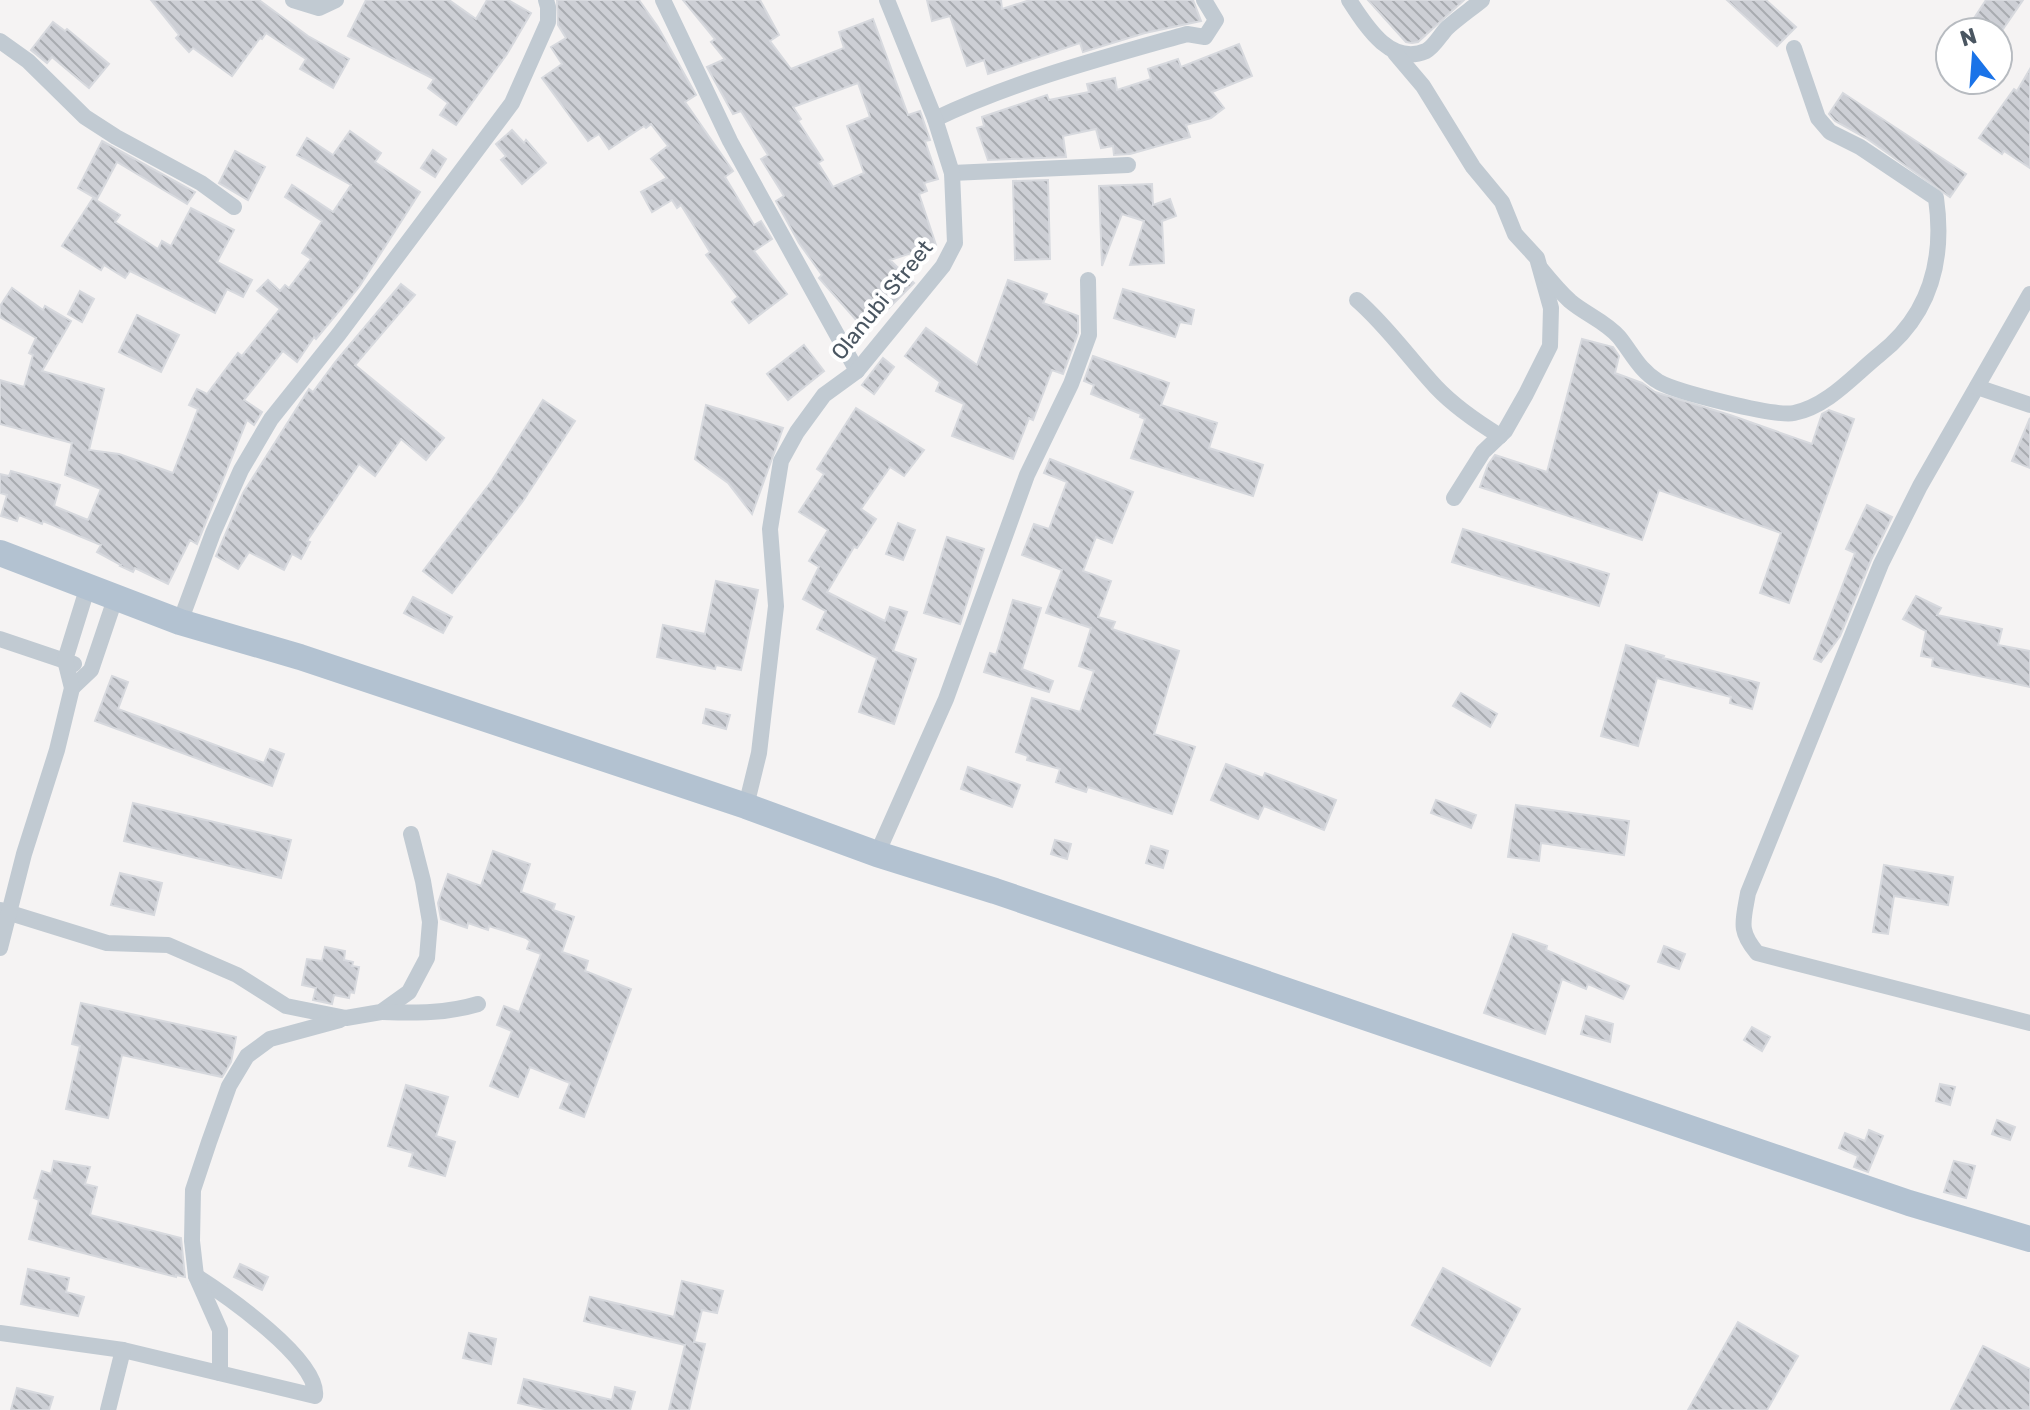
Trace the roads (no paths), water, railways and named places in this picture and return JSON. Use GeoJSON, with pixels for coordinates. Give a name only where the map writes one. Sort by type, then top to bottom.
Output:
{"type":"FeatureCollection","features":[{"type":"Feature","properties":{"kind":"main road"},"geometry":{"type":"LineString","coordinates":[[0,553],[180,622],[300,657],[1909,1203],[2030,1239]]}},
{"type":"Feature","properties":{"kind":"street"},"geometry":{"type":"LineString","coordinates":[[293,0],[319,8],[336,0]]}},
{"type":"Feature","properties":{"kind":"street"},"geometry":{"type":"LineString","coordinates":[[180,622],[213,533],[241,470],[263,431],[358,310],[512,103],[548,22],[546,0]]}},
{"type":"Feature","properties":{"kind":"street"},"geometry":{"type":"LineString","coordinates":[[663,0],[730,141],[857,371]]}},
{"type":"Feature","properties":{"kind":"street","name":"Olanubi Street"},"geometry":{"type":"LineString","coordinates":[[746,806],[759,753],[776,606],[770,529],[781,461],[797,432],[824,395],[857,371],[943,266],[955,243],[952,173],[935,119],[887,0]]}},
{"type":"Feature","properties":{"kind":"street"},"geometry":{"type":"LineString","coordinates":[[935,119],[972,101],[1055,72],[1187,34],[1205,37],[1216,20],[1204,0]]}},
{"type":"Feature","properties":{"kind":"street"},"geometry":{"type":"LineString","coordinates":[[1349,0],[1365,23],[1423,86],[1473,167],[1502,202],[1515,234],[1537,258],[1551,308],[1550,346],[1526,394],[1500,436],[1483,452],[1454,498]]}},
{"type":"Feature","properties":{"kind":"street"},"geometry":{"type":"LineString","coordinates":[[1395,53],[1408,55],[1427,50],[1446,29],[1482,0]]}},
{"type":"Feature","properties":{"kind":"street"},"geometry":{"type":"LineString","coordinates":[[0,41],[28,61],[85,117],[127,144],[201,183],[234,207]]}},
{"type":"Feature","properties":{"kind":"street"},"geometry":{"type":"LineString","coordinates":[[1541,269],[1571,302],[1600,320],[1619,337],[1633,360],[1659,382],[1757,411],[1792,414],[1821,403],[1885,350],[1912,322],[1932,283],[1941,232],[1936,198],[1860,147],[1830,132],[1818,118],[1794,48]]}},
{"type":"Feature","properties":{"kind":"street"},"geometry":{"type":"LineString","coordinates":[[952,173],[1128,165]]}},
{"type":"Feature","properties":{"kind":"street"},"geometry":{"type":"LineString","coordinates":[[877,854],[946,699],[1027,475],[1076,372],[1089,335],[1088,280]]}},
{"type":"Feature","properties":{"kind":"street"},"geometry":{"type":"LineString","coordinates":[[2030,294],[1920,486],[1881,564],[1748,893],[1744,938],[1757,953],[2030,1023]]}},
{"type":"Feature","properties":{"kind":"street"},"geometry":{"type":"LineString","coordinates":[[1357,300],[1381,320],[1436,387],[1462,411],[1500,436]]}},
{"type":"Feature","properties":{"kind":"street"},"geometry":{"type":"LineString","coordinates":[[1977,387],[2030,405]]}},
{"type":"Feature","properties":{"kind":"street"},"geometry":{"type":"LineString","coordinates":[[0,948],[4,911],[57,750],[72,688],[65,660],[88,586]]}},
{"type":"Feature","properties":{"kind":"street"},"geometry":{"type":"LineString","coordinates":[[72,688],[91,670],[116,596]]}},
{"type":"Feature","properties":{"kind":"street"},"geometry":{"type":"LineString","coordinates":[[0,639],[91,670]]}},
{"type":"Feature","properties":{"kind":"street"},"geometry":{"type":"LineString","coordinates":[[381,1012],[409,992],[427,958],[430,922],[411,834]]}},
{"type":"Feature","properties":{"kind":"street"},"geometry":{"type":"LineString","coordinates":[[4,911],[107,943],[168,945],[237,975],[286,1006],[346,1018]]}},
{"type":"Feature","properties":{"kind":"street"},"geometry":{"type":"LineString","coordinates":[[220,1373],[220,1330],[196,1276],[192,1241],[193,1190],[229,1086],[247,1056],[270,1039],[346,1018],[381,1012],[453,1012],[478,1004]]}},
{"type":"Feature","properties":{"kind":"street"},"geometry":{"type":"LineString","coordinates":[[0,1333],[123,1350],[315,1396],[314,1381],[307,1371],[262,1322],[196,1276]]}},
{"type":"Feature","properties":{"kind":"street"},"geometry":{"type":"LineString","coordinates":[[108,1410],[123,1350]]}}]}
